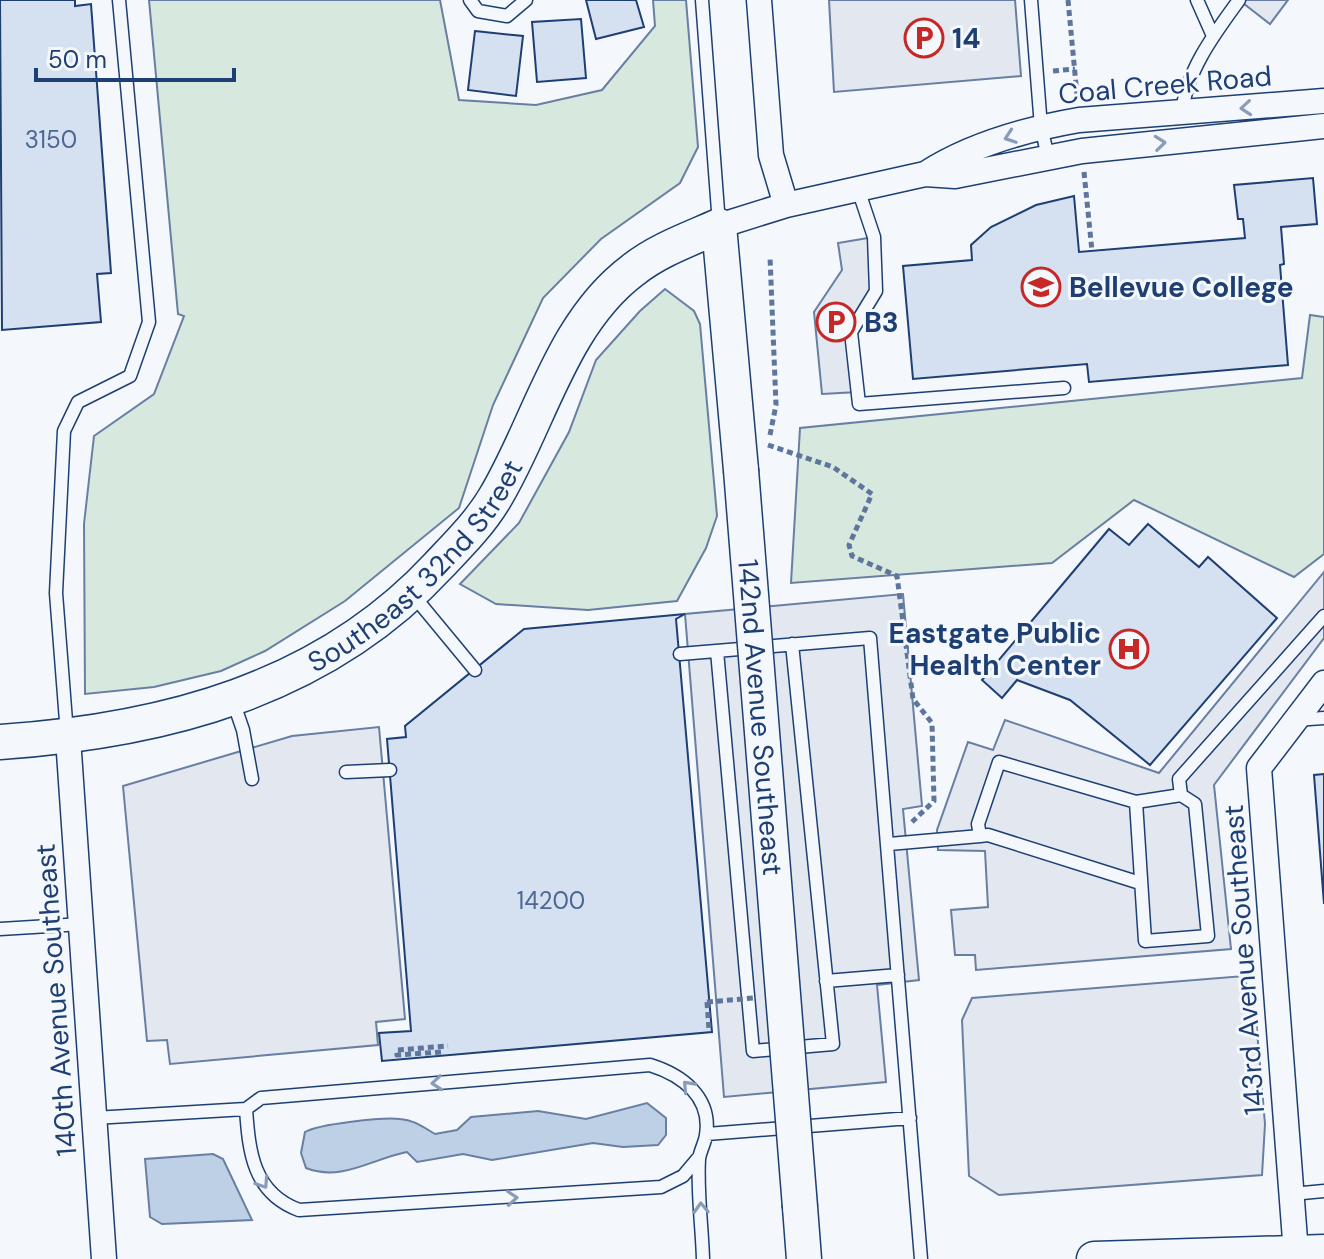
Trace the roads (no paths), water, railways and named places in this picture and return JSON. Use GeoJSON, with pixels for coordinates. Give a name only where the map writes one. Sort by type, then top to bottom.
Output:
{"type":"FeatureCollection","features":[{"type":"Feature","properties":{"kind":"street"},"geometry":{"type":"LineString","coordinates":[[759,0],[771,155],[786,205]]}},
{"type":"Feature","properties":{"kind":"street","name":"Coal Creek Road"},"geometry":{"type":"LineString","coordinates":[[925,174],[949,158],[1041,127],[1079,120],[1324,101]]}},
{"type":"Feature","properties":{"kind":"street","name":"Coal Creek Road"},"geometry":{"type":"LineString","coordinates":[[719,226],[786,205],[925,174],[955,176],[1048,157],[1324,126]]}},
{"type":"Feature","properties":{"kind":"street","name":"Southeast 32nd Street"},"geometry":{"type":"LineString","coordinates":[[0,742],[68,738],[171,719],[232,701],[332,655],[412,594],[490,505],[529,435],[561,364],[606,293],[657,254],[719,226]]}},
{"type":"Feature","properties":{"kind":"street","name":"142nd Avenue Southeast"},"geometry":{"type":"LineString","coordinates":[[719,226],[804,1259]]}},
{"type":"Feature","properties":{"kind":"street","name":"143rd Avenue Southeast"},"geometry":{"type":"LineString","coordinates":[[1310,1253],[1292,1194],[1259,768],[1324,683]]}},
{"type":"Feature","properties":{"kind":"street","name":"140th Avenue Southeast"},"geometry":{"type":"LineString","coordinates":[[68,738],[104,1259]]}},
{"type":"Feature","properties":{"kind":"street"},"geometry":{"type":"LineString","coordinates":[[1094,1259],[1310,1253]]}},
{"type":"Feature","properties":{"kind":"lane"},"geometry":{"type":"LineString","coordinates":[[68,738],[56,593],[64,431],[78,402],[130,376],[149,322],[119,0]]}},
{"type":"Feature","properties":{"kind":"lane"},"geometry":{"type":"LineString","coordinates":[[470,0],[478,11],[507,16],[526,0]]}},
{"type":"Feature","properties":{"kind":"lane"},"geometry":{"type":"LineString","coordinates":[[702,0],[719,226]]}},
{"type":"Feature","properties":{"kind":"lane"},"geometry":{"type":"LineString","coordinates":[[1031,0],[1041,127],[1048,157]]}},
{"type":"Feature","properties":{"kind":"lane"},"geometry":{"type":"LineString","coordinates":[[1197,0],[1213,36]]}},
{"type":"Feature","properties":{"kind":"lane"},"geometry":{"type":"LineString","coordinates":[[1182,113],[1184,91],[1213,36],[1239,0]]}},
{"type":"Feature","properties":{"kind":"lane"},"geometry":{"type":"LineString","coordinates":[[858,189],[874,237],[876,291],[851,332],[859,404],[1064,388]]}},
{"type":"Feature","properties":{"kind":"lane"},"geometry":{"type":"LineString","coordinates":[[412,594],[475,670]]}},
{"type":"Feature","properties":{"kind":"lane"},"geometry":{"type":"LineString","coordinates":[[1181,795],[1179,779],[1324,616]]}},
{"type":"Feature","properties":{"kind":"lane"},"geometry":{"type":"LineString","coordinates":[[680,654],[870,638],[921,1259]]}},
{"type":"Feature","properties":{"kind":"lane"},"geometry":{"type":"LineString","coordinates":[[717,651],[753,1051],[833,1044],[792,644]]}},
{"type":"Feature","properties":{"kind":"lane"},"geometry":{"type":"LineString","coordinates":[[232,701],[243,730],[252,779]]}},
{"type":"Feature","properties":{"kind":"lane"},"geometry":{"type":"LineString","coordinates":[[1294,720],[1324,718]]}},
{"type":"Feature","properties":{"kind":"lane"},"geometry":{"type":"LineString","coordinates":[[980,836],[978,824],[999,762],[1136,802],[1181,795],[1195,804],[1208,936],[1145,941],[1136,802]]}},
{"type":"Feature","properties":{"kind":"lane"},"geometry":{"type":"LineString","coordinates":[[346,772],[390,770]]}},
{"type":"Feature","properties":{"kind":"lane"},"geometry":{"type":"LineString","coordinates":[[889,844],[988,835],[1140,883]]}},
{"type":"Feature","properties":{"kind":"lane"},"geometry":{"type":"LineString","coordinates":[[0,929],[82,924]]}},
{"type":"Feature","properties":{"kind":"lane"},"geometry":{"type":"LineString","coordinates":[[826,981],[898,975]]}},
{"type":"Feature","properties":{"kind":"lane"},"geometry":{"type":"LineString","coordinates":[[94,1118],[246,1109],[261,1098],[650,1065],[674,1072],[693,1088],[704,1109],[707,1134],[699,1157],[683,1176],[661,1187],[299,1210],[274,1198],[257,1175],[249,1143],[246,1109]]}},
{"type":"Feature","properties":{"kind":"lane"},"geometry":{"type":"LineString","coordinates":[[707,1134],[910,1118]]}},
{"type":"Feature","properties":{"kind":"lane"},"geometry":{"type":"LineString","coordinates":[[699,1157],[703,1259]]}},
{"type":"Feature","properties":{"kind":"lane"},"geometry":{"type":"LineString","coordinates":[[1292,1194],[1324,1191]]}},
{"type":"Feature","properties":{"kind":"water"},"geometry":{"type":"Polygon","coordinates":[[[647,1103],[666,1118],[666,1135],[658,1145],[623,1147],[593,1143],[492,1160],[463,1154],[417,1162],[407,1152],[332,1172],[306,1168],[301,1153],[305,1132],[337,1124],[400,1119],[414,1122],[435,1134],[457,1130],[471,1117],[538,1111],[586,1119],[647,1103]]]}},
{"type":"Feature","properties":{"kind":"water"},"geometry":{"type":"Polygon","coordinates":[[[213,1154],[223,1159],[252,1220],[162,1224],[150,1217],[145,1159],[213,1154]]]}},
{"type":"Feature","properties":{"kind":"place","name":"14"},"geometry":{"type":"Point","coordinates":[924,38]}},
{"type":"Feature","properties":{"kind":"place","name":"Bellevue College"},"geometry":{"type":"Point","coordinates":[1041,287]}},
{"type":"Feature","properties":{"kind":"place","name":"B3"},"geometry":{"type":"Point","coordinates":[836,322]}},
{"type":"Feature","properties":{"kind":"place","name":"Eastgate Public Health Center"},"geometry":{"type":"Point","coordinates":[1129,649]}}]}
